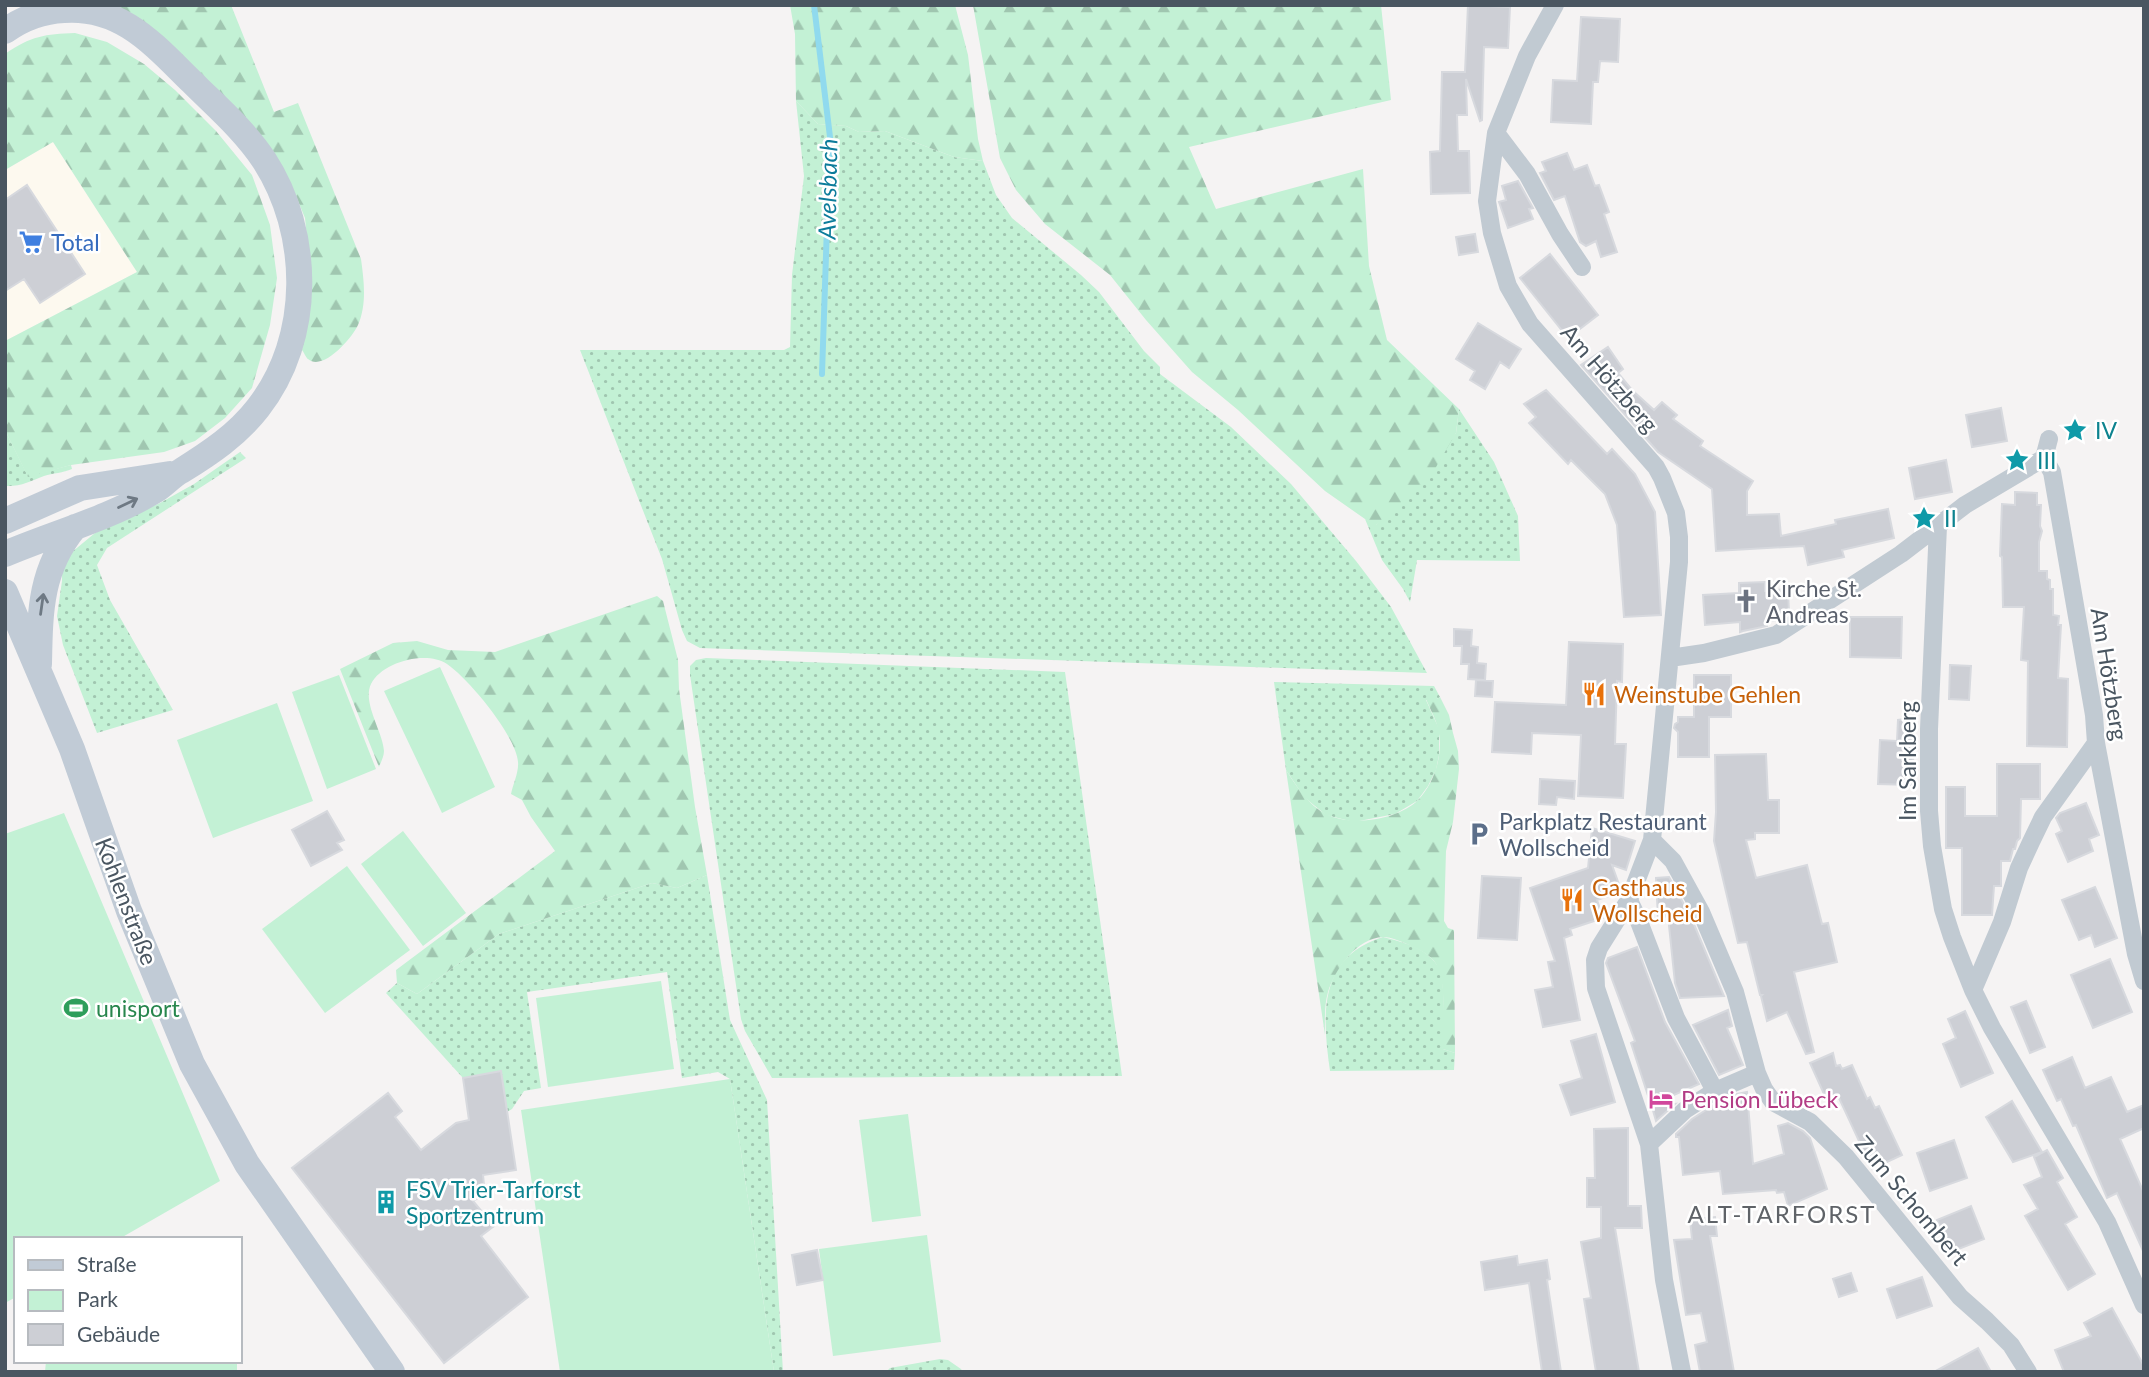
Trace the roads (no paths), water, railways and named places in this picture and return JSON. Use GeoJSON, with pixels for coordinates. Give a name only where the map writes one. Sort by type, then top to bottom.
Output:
{"type":"FeatureCollection","features":[{"type":"Feature","properties":{"kind":"main road"},"geometry":{"type":"LineString","coordinates":[[5,31],[24,19],[59,10],[100,12],[125,24],[162,53],[242,131],[263,159],[285,200],[297,242],[299,289],[293,334],[279,375],[257,409],[230,438],[141,497],[75,527],[5,554]]}},
{"type":"Feature","properties":{"kind":"main road"},"geometry":{"type":"LineString","coordinates":[[5,521],[89,485],[178,473]]}},
{"type":"Feature","properties":{"kind":"main road"},"geometry":{"type":"LineString","coordinates":[[5,501],[51,502]]}},
{"type":"Feature","properties":{"kind":"main road"},"geometry":{"type":"LineString","coordinates":[[39,673],[40,620],[47,580],[56,553],[75,527]]}},
{"type":"Feature","properties":{"kind":"main road","name":"Kohlenstraße"},"geometry":{"type":"LineString","coordinates":[[5,592],[72,749],[129,911],[192,1064],[247,1164],[392,1372]]}},
{"type":"Feature","properties":{"kind":"street","name":"Am Hötzberg"},"geometry":{"type":"LineString","coordinates":[[1556,5],[1527,56],[1496,133],[1487,201],[1497,255],[1508,286],[1530,324],[1656,467],[1672,502],[1678,524],[1679,562],[1652,841],[1629,900],[1599,948],[1594,975],[1595,988],[1649,1144],[1664,1280],[1682,1372]]}},
{"type":"Feature","properties":{"kind":"street"},"geometry":{"type":"LineString","coordinates":[[1496,133],[1527,174],[1560,234],[1582,267]]}},
{"type":"Feature","properties":{"kind":"street"},"geometry":{"type":"LineString","coordinates":[[1670,658],[1704,653],[1776,635],[1860,582],[1965,505],[2044,458],[2049,439]]}},
{"type":"Feature","properties":{"kind":"street","name":"Am Hötzberg"},"geometry":{"type":"LineString","coordinates":[[2044,458],[2052,472],[2094,715],[2096,743],[2136,954],[2144,981]]}},
{"type":"Feature","properties":{"kind":"street","name":"Im Sarkberg"},"geometry":{"type":"LineString","coordinates":[[1938,526],[1929,729],[1929,811],[1943,909],[1973,990],[2014,1067],[2107,1222],[2144,1304]]}},
{"type":"Feature","properties":{"kind":"street"},"geometry":{"type":"LineString","coordinates":[[1973,990],[2002,922],[2019,868],[2043,817],[2096,743]]}},
{"type":"Feature","properties":{"kind":"street","name":"Zum Schombert"},"geometry":{"type":"LineString","coordinates":[[1652,841],[1672,861],[1687,883],[1701,912],[1735,992],[1757,1073],[1773,1102],[1810,1122],[1846,1157],[1960,1297],[2011,1345],[2028,1372]]}},
{"type":"Feature","properties":{"kind":"street"},"geometry":{"type":"LineString","coordinates":[[1629,900],[1676,1018],[1715,1091]]}},
{"type":"Feature","properties":{"kind":"street"},"geometry":{"type":"LineString","coordinates":[[1649,1144],[1685,1110],[1715,1091],[1757,1073]]}},
{"type":"Feature","properties":{"kind":"waterway","name":"Avelsbach"},"geometry":{"type":"LineString","coordinates":[[814,5],[830,137],[822,374]]}},
{"type":"Feature","properties":{"kind":"place","name":"Total"},"geometry":{"type":"Point","coordinates":[31,242]}},
{"type":"Feature","properties":{"kind":"place","name":"IV"},"geometry":{"type":"Point","coordinates":[2075,430]}},
{"type":"Feature","properties":{"kind":"place","name":"III"},"geometry":{"type":"Point","coordinates":[2017,460]}},
{"type":"Feature","properties":{"kind":"place","name":"II"},"geometry":{"type":"Point","coordinates":[1924,518]}},
{"type":"Feature","properties":{"kind":"place","name":"Kirche St. Andreas"},"geometry":{"type":"Point","coordinates":[1746,601]}},
{"type":"Feature","properties":{"kind":"place","name":"Weinstube Gehlen"},"geometry":{"type":"Point","coordinates":[1594,694]}},
{"type":"Feature","properties":{"kind":"place","name":"Parkplatz Restaurant Wollscheid"},"geometry":{"type":"Point","coordinates":[1479,834]}},
{"type":"Feature","properties":{"kind":"place","name":"Gasthaus Wollscheid"},"geometry":{"type":"Point","coordinates":[1572,900]}},
{"type":"Feature","properties":{"kind":"place","name":"unisport"},"geometry":{"type":"Point","coordinates":[76,1008]}},
{"type":"Feature","properties":{"kind":"place","name":"Pension Lübeck"},"geometry":{"type":"Point","coordinates":[1661,1099]}},
{"type":"Feature","properties":{"kind":"place","name":"FSV Trier-Tarforst Sportzentrum"},"geometry":{"type":"Point","coordinates":[386,1202]}},
{"type":"Feature","properties":{"kind":"district","name":"ALT-TARFORST"},"geometry":{"type":"Point","coordinates":[1782,1213]}}]}
